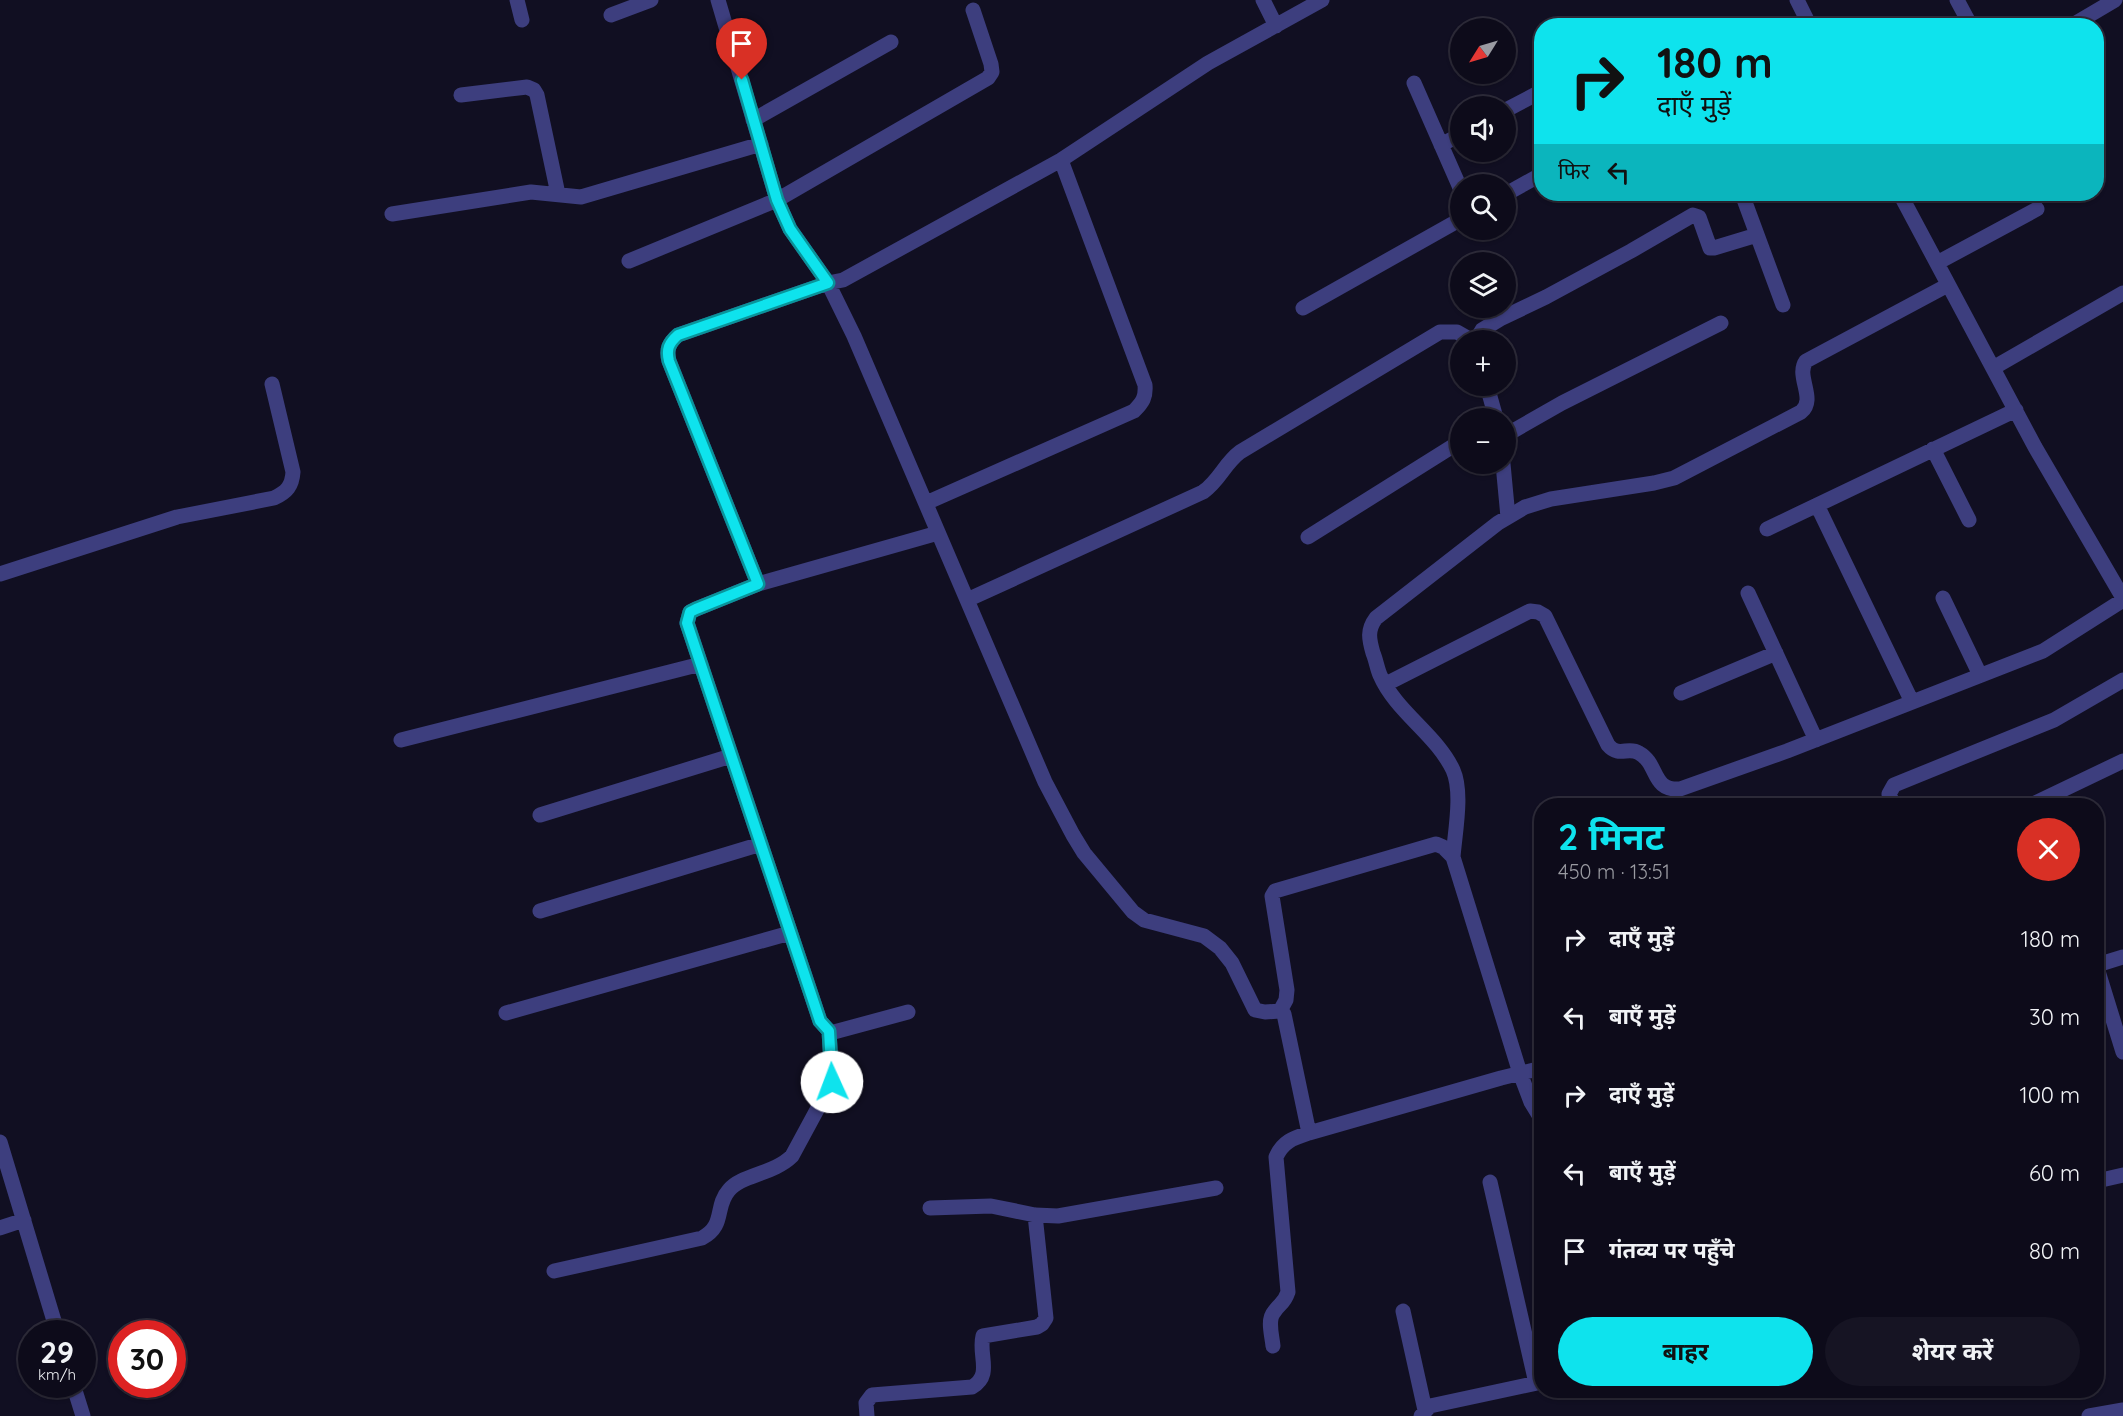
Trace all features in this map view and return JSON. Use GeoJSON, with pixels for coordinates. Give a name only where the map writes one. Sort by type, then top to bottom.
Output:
{"type":"FeatureCollection","features":[{"type":"Feature","properties":{"kind":"street"},"geometry":{"type":"LineString","coordinates":[[517,0],[522,20]]}},
{"type":"Feature","properties":{"kind":"street"},"geometry":{"type":"LineString","coordinates":[[611,15],[651,0]]}},
{"type":"Feature","properties":{"kind":"street"},"geometry":{"type":"LineString","coordinates":[[718,0],[777,200],[790,229],[828,283],[854,336],[1045,782],[1084,853],[1133,912],[1144,920],[1204,936],[1220,948],[1232,963],[1256,1010],[1280,1011]]}},
{"type":"Feature","properties":{"kind":"street"},"geometry":{"type":"LineString","coordinates":[[1263,0],[1276,26]]}},
{"type":"Feature","properties":{"kind":"street"},"geometry":{"type":"LineString","coordinates":[[758,584],[667,353],[669,343],[678,335],[828,283],[843,280],[1061,160],[1208,63],[1322,0]]}},
{"type":"Feature","properties":{"kind":"street"},"geometry":{"type":"LineString","coordinates":[[1957,0],[1967,18]]}},
{"type":"Feature","properties":{"kind":"street"},"geometry":{"type":"LineString","coordinates":[[2085,18],[2115,0]]}},
{"type":"Feature","properties":{"kind":"street"},"geometry":{"type":"LineString","coordinates":[[1801,1],[1807,18]]}},
{"type":"Feature","properties":{"kind":"street"},"geometry":{"type":"LineString","coordinates":[[629,261],[777,200],[988,78],[992,72],[991,64],[973,10]]}},
{"type":"Feature","properties":{"kind":"street"},"geometry":{"type":"LineString","coordinates":[[753,120],[891,42]]}},
{"type":"Feature","properties":{"kind":"street"},"geometry":{"type":"LineString","coordinates":[[1414,83],[1454,174]]}},
{"type":"Feature","properties":{"kind":"street"},"geometry":{"type":"LineString","coordinates":[[461,95],[527,87],[534,90],[537,95],[558,195]]}},
{"type":"Feature","properties":{"kind":"street"},"geometry":{"type":"LineString","coordinates":[[1516,105],[1534,95]]}},
{"type":"Feature","properties":{"kind":"street"},"geometry":{"type":"LineString","coordinates":[[1441,145],[1450,140]]}},
{"type":"Feature","properties":{"kind":"street"},"geometry":{"type":"LineString","coordinates":[[392,214],[531,192],[581,197],[761,144]]}},
{"type":"Feature","properties":{"kind":"street"},"geometry":{"type":"LineString","coordinates":[[926,503],[1134,411],[1142,403],[1146,394],[1145,385],[1061,160]]}},
{"type":"Feature","properties":{"kind":"street"},"geometry":{"type":"LineString","coordinates":[[1516,188],[1534,178]]}},
{"type":"Feature","properties":{"kind":"street"},"geometry":{"type":"LineString","coordinates":[[1745,201],[1783,305]]}},
{"type":"Feature","properties":{"kind":"street"},"geometry":{"type":"LineString","coordinates":[[1386,684],[1530,611],[1538,612],[1545,616],[1608,746],[1620,752],[1639,753],[1646,758],[1663,787],[1671,790],[1680,789],[1816,740],[2043,651],[2123,599],[2016,410],[1904,201]]}},
{"type":"Feature","properties":{"kind":"street"},"geometry":{"type":"LineString","coordinates":[[1937,263],[2037,209]]}},
{"type":"Feature","properties":{"kind":"street"},"geometry":{"type":"LineString","coordinates":[[1482,330],[1693,215],[1699,217],[1710,248],[1757,235]]}},
{"type":"Feature","properties":{"kind":"street"},"geometry":{"type":"LineString","coordinates":[[1303,308],[1450,225]]}},
{"type":"Feature","properties":{"kind":"street"},"geometry":{"type":"LineString","coordinates":[[1534,1107],[1520,1073],[1453,857],[1458,790],[1454,772],[1440,749],[1393,696],[1381,676],[1369,641],[1369,627],[1376,618],[1508,517],[1525,507],[1551,499],[1674,478],[1802,412],[1808,401],[1802,370],[1806,361],[1948,285]]}},
{"type":"Feature","properties":{"kind":"street"},"geometry":{"type":"LineString","coordinates":[[1993,368],[2123,293]]}},
{"type":"Feature","properties":{"kind":"street"},"geometry":{"type":"LineString","coordinates":[[1516,429],[1562,403],[1721,323]]}},
{"type":"Feature","properties":{"kind":"street"},"geometry":{"type":"LineString","coordinates":[[967,600],[1203,492],[1219,478],[1226,466],[1240,452],[1440,332],[1450,332]]}},
{"type":"Feature","properties":{"kind":"street"},"geometry":{"type":"LineString","coordinates":[[0,574],[160,522],[274,498],[285,492],[293,483],[293,472],[272,384]]}},
{"type":"Feature","properties":{"kind":"street"},"geometry":{"type":"LineString","coordinates":[[1767,529],[2016,410]]}},
{"type":"Feature","properties":{"kind":"street"},"geometry":{"type":"LineString","coordinates":[[1308,537],[1450,448]]}},
{"type":"Feature","properties":{"kind":"street"},"geometry":{"type":"LineString","coordinates":[[1933,449],[1969,520]]}},
{"type":"Feature","properties":{"kind":"street"},"geometry":{"type":"LineString","coordinates":[[1504,474],[1508,517]]}},
{"type":"Feature","properties":{"kind":"street"},"geometry":{"type":"LineString","coordinates":[[1817,505],[1912,702]]}},
{"type":"Feature","properties":{"kind":"street"},"geometry":{"type":"LineString","coordinates":[[554,1271],[702,1238],[710,1234],[717,1228],[723,1198],[729,1189],[783,1164],[792,1156],[832,1082],[829,1031],[820,1021],[731,756],[687,623],[690,612],[758,584],[938,533]]}},
{"type":"Feature","properties":{"kind":"street"},"geometry":{"type":"LineString","coordinates":[[1748,593],[1816,740]]}},
{"type":"Feature","properties":{"kind":"street"},"geometry":{"type":"LineString","coordinates":[[1942,598],[1980,675]]}},
{"type":"Feature","properties":{"kind":"street"},"geometry":{"type":"LineString","coordinates":[[1681,693],[1776,653]]}},
{"type":"Feature","properties":{"kind":"street"},"geometry":{"type":"LineString","coordinates":[[401,740],[701,664]]}},
{"type":"Feature","properties":{"kind":"street"},"geometry":{"type":"LineString","coordinates":[[1890,798],[1889,794],[1894,785],[2054,720],[2123,680]]}},
{"type":"Feature","properties":{"kind":"street"},"geometry":{"type":"LineString","coordinates":[[540,815],[731,756]]}},
{"type":"Feature","properties":{"kind":"street"},"geometry":{"type":"LineString","coordinates":[[2046,798],[2123,761]]}},
{"type":"Feature","properties":{"kind":"street"},"geometry":{"type":"LineString","coordinates":[[540,911],[761,844]]}},
{"type":"Feature","properties":{"kind":"street"},"geometry":{"type":"LineString","coordinates":[[1280,1011],[1286,1000],[1287,990],[1272,896],[1275,891],[1436,844],[1453,857]]}},
{"type":"Feature","properties":{"kind":"street"},"geometry":{"type":"LineString","coordinates":[[506,1013],[790,933]]}},
{"type":"Feature","properties":{"kind":"street"},"geometry":{"type":"LineString","coordinates":[[2104,964],[2123,957]]}},
{"type":"Feature","properties":{"kind":"street"},"geometry":{"type":"LineString","coordinates":[[2104,990],[2123,1052]]}},
{"type":"Feature","properties":{"kind":"street"},"geometry":{"type":"LineString","coordinates":[[1280,1011],[1286,1019],[1309,1133]]}},
{"type":"Feature","properties":{"kind":"street"},"geometry":{"type":"LineString","coordinates":[[829,1031],[834,1032],[908,1012]]}},
{"type":"Feature","properties":{"kind":"street"},"geometry":{"type":"LineString","coordinates":[[1273,1346],[1270,1319],[1274,1310],[1285,1302],[1288,1292],[1276,1157],[1280,1148],[1285,1143],[1309,1133],[1534,1070]]}},
{"type":"Feature","properties":{"kind":"street"},"geometry":{"type":"LineString","coordinates":[[0,1142],[54,1320]]}},
{"type":"Feature","properties":{"kind":"street"},"geometry":{"type":"LineString","coordinates":[[2104,1179],[2123,1175]]}},
{"type":"Feature","properties":{"kind":"street"},"geometry":{"type":"LineString","coordinates":[[1490,1182],[1534,1362]]}},
{"type":"Feature","properties":{"kind":"street"},"geometry":{"type":"LineString","coordinates":[[930,1208],[991,1206],[1035,1215],[1058,1216],[1216,1188]]}},
{"type":"Feature","properties":{"kind":"street"},"geometry":{"type":"LineString","coordinates":[[867,1416],[866,1403],[872,1395],[972,1387],[980,1382],[984,1372],[983,1336],[1037,1327],[1042,1324],[1046,1318],[1035,1215]]}},
{"type":"Feature","properties":{"kind":"street"},"geometry":{"type":"LineString","coordinates":[[0,1228],[24,1220]]}},
{"type":"Feature","properties":{"kind":"street"},"geometry":{"type":"LineString","coordinates":[[1402,1311],[1423,1413]]}},
{"type":"Feature","properties":{"kind":"street"},"geometry":{"type":"LineString","coordinates":[[1423,1413],[1430,1406],[1534,1383]]}},
{"type":"Feature","properties":{"kind":"street"},"geometry":{"type":"LineString","coordinates":[[77,1398],[83,1416]]}},
{"type":"Feature","properties":{"kind":"street"},"geometry":{"type":"LineString","coordinates":[[2089,1416],[2123,1410]]}},
{"type":"Feature","properties":{"kind":"route"},"geometry":{"type":"LineString","coordinates":[[742,80],[777,200],[790,229],[828,283],[678,335],[669,343],[667,353],[669,361],[758,584],[690,612],[687,623],[820,1021],[829,1031],[832,1082]]}}]}
